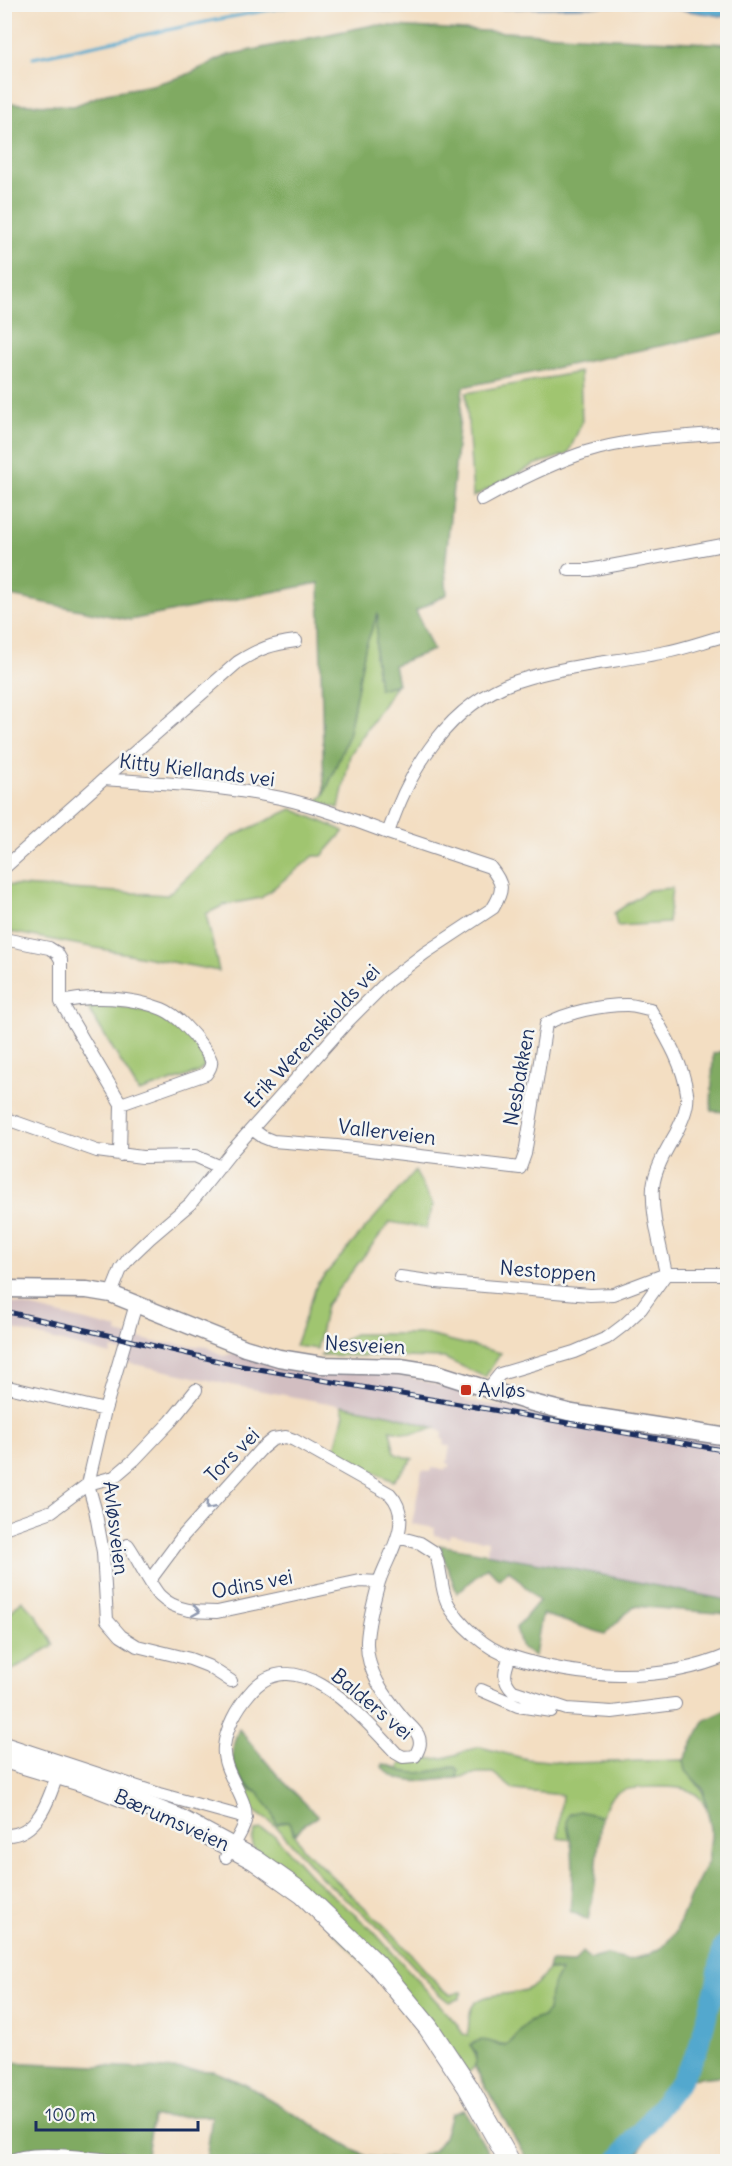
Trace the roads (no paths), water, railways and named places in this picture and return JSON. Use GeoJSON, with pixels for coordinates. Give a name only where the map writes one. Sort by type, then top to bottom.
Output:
{"type":"FeatureCollection","features":[{"type":"Feature","properties":{"kind":"main road","name":"Bærumsveien"},"geometry":{"type":"LineString","coordinates":[[4,1758],[55,1781]]}},
{"type":"Feature","properties":{"kind":"main road","name":"Bærumsveien"},"geometry":{"type":"LineString","coordinates":[[4,1769],[153,1807],[229,1852],[322,1915],[377,1965],[428,2027],[468,2087],[510,2162]]}},
{"type":"Feature","properties":{"kind":"street"},"geometry":{"type":"LineString","coordinates":[[482,500],[534,471],[588,451],[629,443],[728,433]]}},
{"type":"Feature","properties":{"kind":"street"},"geometry":{"type":"LineString","coordinates":[[569,570],[589,570],[728,544]]}},
{"type":"Feature","properties":{"kind":"street"},"geometry":{"type":"LineString","coordinates":[[388,833],[396,810],[423,756],[443,731],[466,709],[492,693],[516,681],[561,670],[668,652],[728,635]]}},
{"type":"Feature","properties":{"kind":"street","name":"Kitty Kiellands vei"},"geometry":{"type":"LineString","coordinates":[[4,868],[238,662],[257,650],[273,644],[296,641]]}},
{"type":"Feature","properties":{"kind":"street","name":"Kitty Kiellands vei"},"geometry":{"type":"LineString","coordinates":[[104,778],[228,789],[267,795],[388,833]]}},
{"type":"Feature","properties":{"kind":"street","name":"Erik Werenskiolds vei"},"geometry":{"type":"LineString","coordinates":[[111,1294],[121,1269],[129,1258],[190,1204],[252,1129],[348,1021],[388,981],[425,953],[493,908],[502,890],[498,876],[490,867],[388,833]]}},
{"type":"Feature","properties":{"kind":"street"},"geometry":{"type":"LineString","coordinates":[[4,939],[49,948],[57,953],[61,960],[61,1002],[121,1104],[120,1155]]}},
{"type":"Feature","properties":{"kind":"street"},"geometry":{"type":"LineString","coordinates":[[61,1002],[102,997],[162,1009],[177,1019],[200,1043],[212,1061],[212,1067],[206,1074],[121,1104]]}},
{"type":"Feature","properties":{"kind":"street","name":"Nesbakken"},"geometry":{"type":"LineString","coordinates":[[520,1168],[525,1154],[546,1024],[560,1017],[607,1007],[629,1005],[650,1009],[671,1045],[688,1094],[683,1117],[659,1167],[653,1187],[666,1274]]}},
{"type":"Feature","properties":{"kind":"street"},"geometry":{"type":"LineString","coordinates":[[4,1118],[97,1151],[120,1155],[195,1156],[220,1167]]}},
{"type":"Feature","properties":{"kind":"street","name":"Vallerveien"},"geometry":{"type":"LineString","coordinates":[[252,1129],[273,1141],[520,1168]]}},
{"type":"Feature","properties":{"kind":"street"},"geometry":{"type":"LineString","coordinates":[[488,1389],[500,1374],[574,1352],[607,1338],[641,1309],[666,1274]]}},
{"type":"Feature","properties":{"kind":"street","name":"Nestoppen"},"geometry":{"type":"LineString","coordinates":[[400,1276],[436,1282],[590,1295],[613,1294],[666,1274],[728,1274]]}},
{"type":"Feature","properties":{"kind":"street","name":"Nesveien"},"geometry":{"type":"LineString","coordinates":[[4,1289],[87,1290],[111,1294],[245,1348],[279,1359],[322,1365],[400,1367],[437,1373],[572,1413],[728,1437]]}},
{"type":"Feature","properties":{"kind":"street","name":"Avløsveien"},"geometry":{"type":"LineString","coordinates":[[136,1304],[105,1410],[88,1484],[103,1552],[107,1620],[121,1636],[137,1646],[190,1659],[208,1666],[231,1682]]}},
{"type":"Feature","properties":{"kind":"street"},"geometry":{"type":"LineString","coordinates":[[4,1386],[105,1410]]}},
{"type":"Feature","properties":{"kind":"street"},"geometry":{"type":"LineString","coordinates":[[4,1528],[52,1511],[88,1484],[114,1477],[135,1460],[196,1390]]}},
{"type":"Feature","properties":{"kind":"street","name":"Tors vei"},"geometry":{"type":"LineString","coordinates":[[150,1580],[182,1537],[237,1473],[273,1439],[281,1437],[294,1440],[390,1494],[397,1501],[400,1510],[398,1537]]}},
{"type":"Feature","properties":{"kind":"street"},"geometry":{"type":"LineString","coordinates":[[398,1537],[420,1543],[434,1552],[447,1602],[460,1619],[489,1647],[510,1656],[570,1670],[620,1676],[663,1674],[728,1654]]}},
{"type":"Feature","properties":{"kind":"street","name":"Balders vei"},"geometry":{"type":"LineString","coordinates":[[246,1818],[241,1799],[225,1764],[224,1748],[227,1732],[240,1704],[261,1681],[278,1675],[296,1674],[313,1681],[329,1689],[352,1708],[396,1754],[404,1757],[415,1756],[420,1746],[418,1735],[390,1702],[374,1678],[367,1643],[379,1582],[398,1537]]}},
{"type":"Feature","properties":{"kind":"street","name":"Odins vei"},"geometry":{"type":"LineString","coordinates":[[128,1545],[159,1596],[179,1607],[196,1612],[217,1612],[360,1581],[379,1582]]}},
{"type":"Feature","properties":{"kind":"street"},"geometry":{"type":"LineString","coordinates":[[510,1656],[504,1677],[507,1686],[521,1695],[557,1707],[612,1712],[675,1704]]}},
{"type":"Feature","properties":{"kind":"street"},"geometry":{"type":"LineString","coordinates":[[481,1690],[518,1706],[553,1711],[557,1707]]}},
{"type":"Feature","properties":{"kind":"street","name":"Bærumsveien"},"geometry":{"type":"LineString","coordinates":[[4,1743],[159,1794],[246,1818]]}},
{"type":"Feature","properties":{"kind":"street"},"geometry":{"type":"LineString","coordinates":[[4,1835],[18,1834],[32,1826],[48,1802],[55,1781]]}},
{"type":"Feature","properties":{"kind":"street"},"geometry":{"type":"LineString","coordinates":[[229,1852],[243,1829],[246,1818]]}},
{"type":"Feature","properties":{"kind":"street"},"geometry":{"type":"LineString","coordinates":[[9,2162],[34,2156],[79,2157],[124,2162]]}},
{"type":"Feature","properties":{"kind":"water"},"geometry":{"type":"Polygon","coordinates":[[[727,4],[727,17],[649,5],[392,12],[353,5],[727,4]]]}},
{"type":"Feature","properties":{"kind":"waterway"},"geometry":{"type":"LineString","coordinates":[[33,58],[302,4]]}},
{"type":"Feature","properties":{"kind":"waterway"},"geometry":{"type":"LineString","coordinates":[[616,2162],[679,2083],[697,2052],[716,1984],[722,1949],[728,1941]]}},
{"type":"Feature","properties":{"kind":"railway"},"geometry":{"type":"LineString","coordinates":[[4,1311],[236,1365],[728,1451]]}},
{"type":"Feature","properties":{"kind":"place","name":"Avløs"},"geometry":{"type":"Point","coordinates":[466,1390]}}]}
